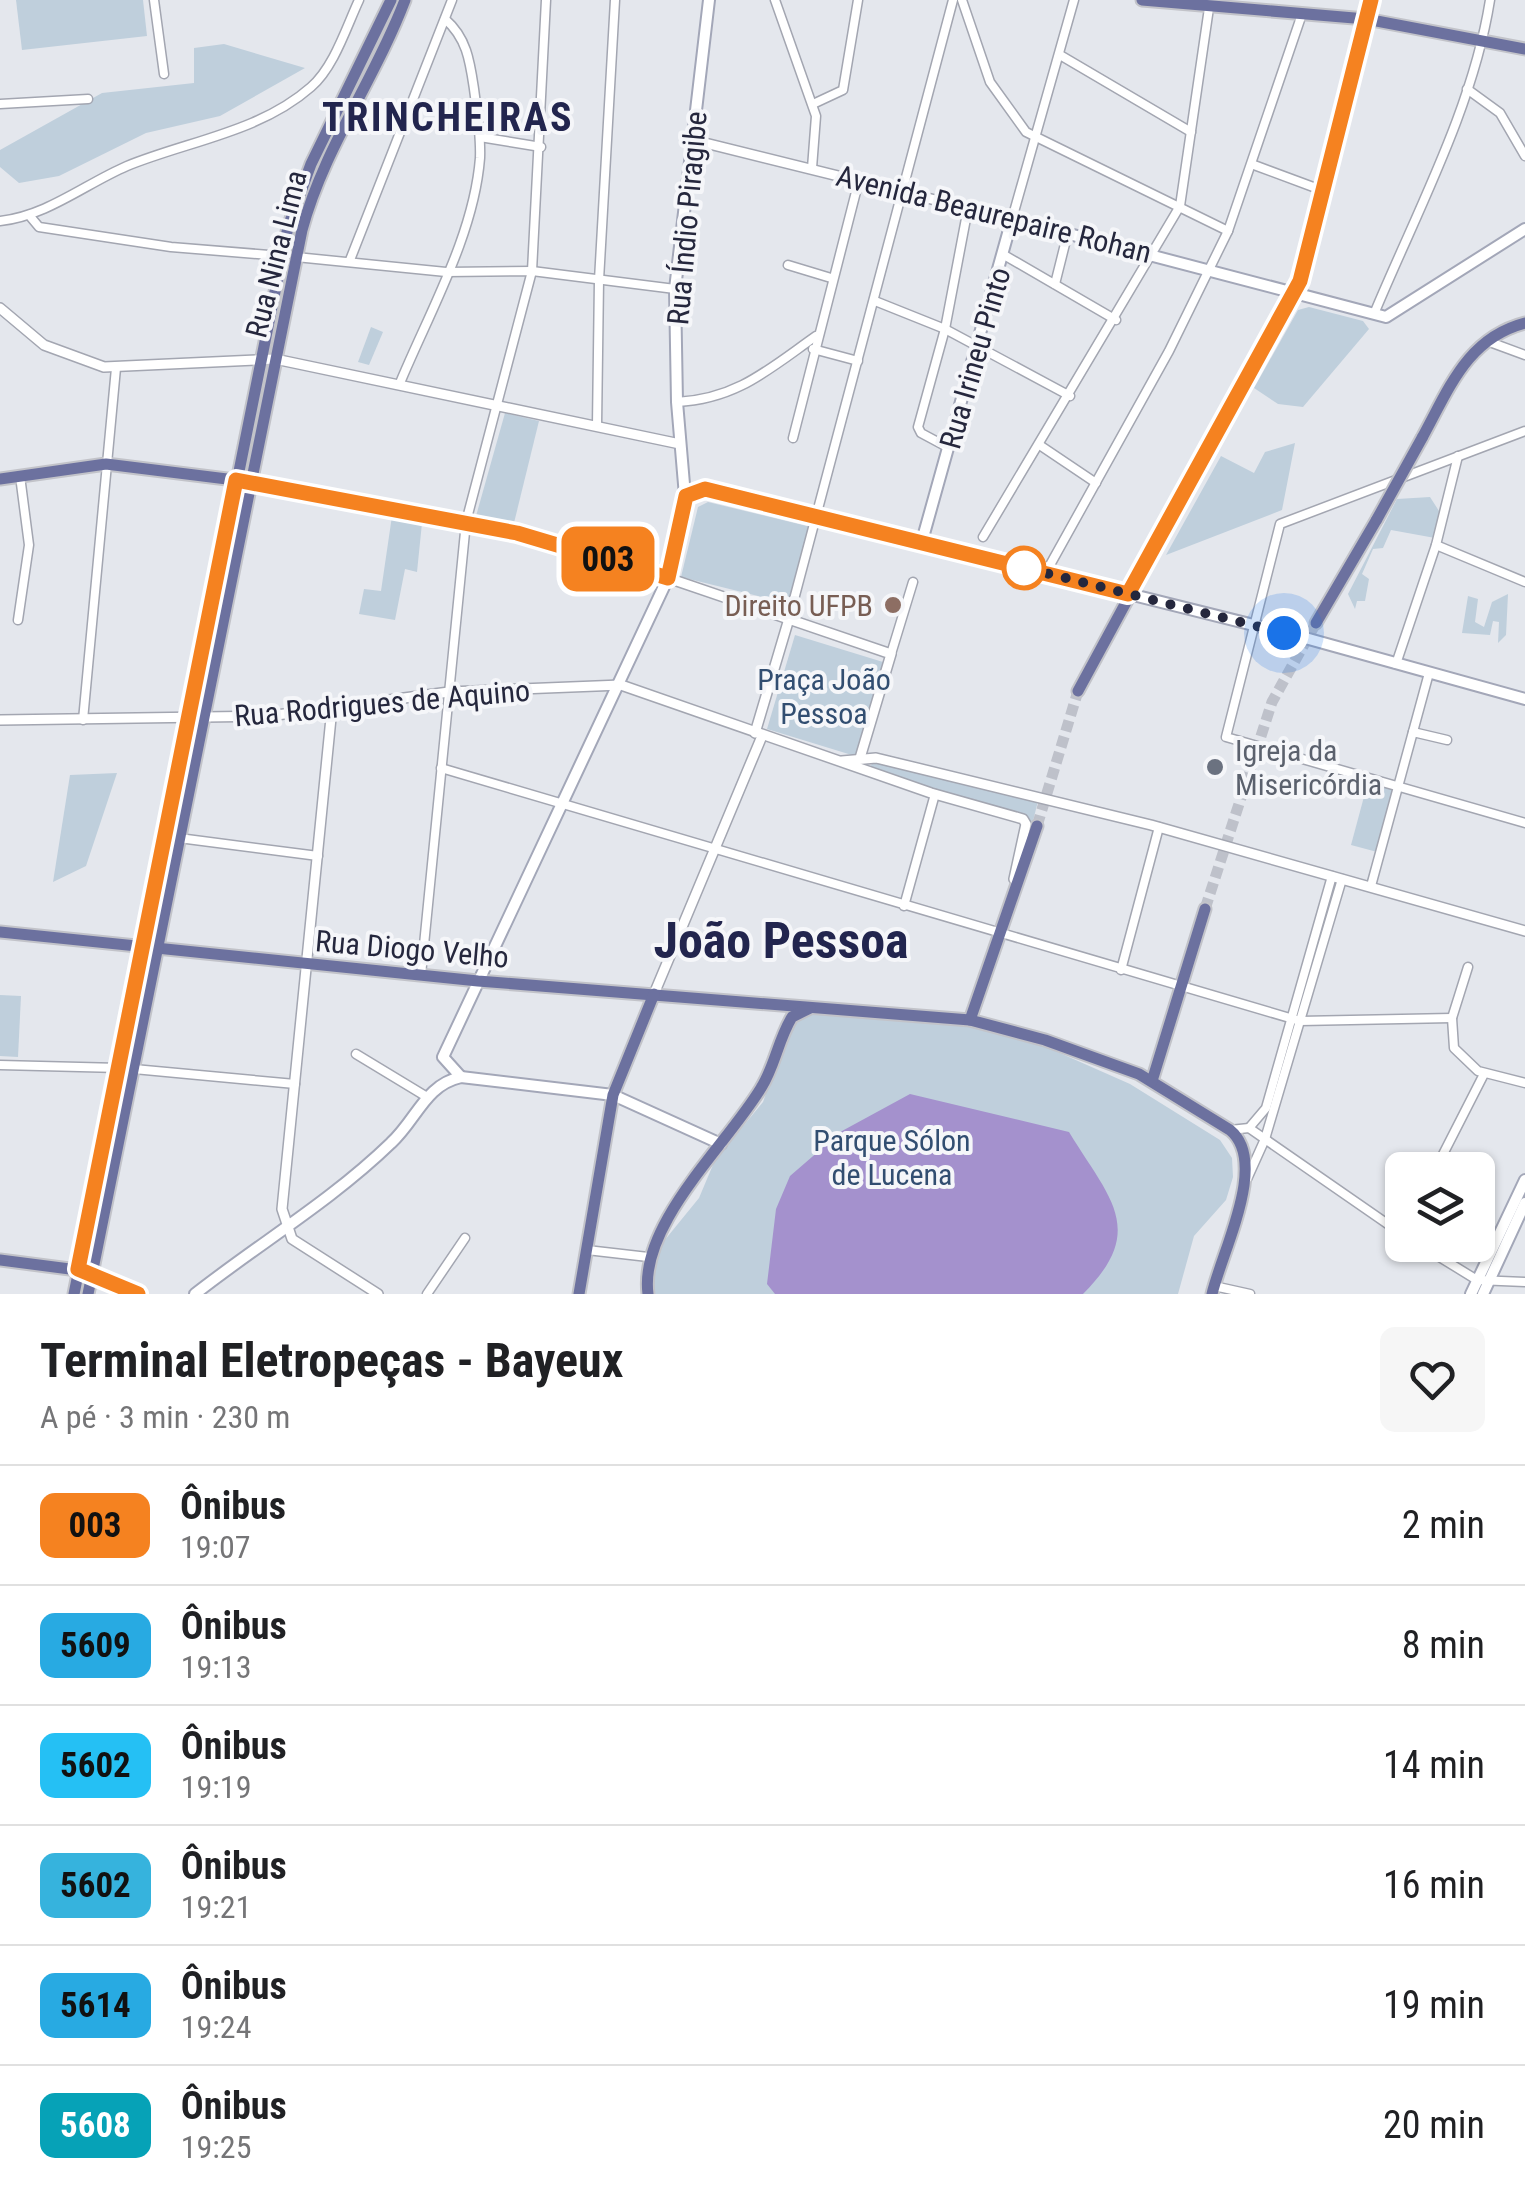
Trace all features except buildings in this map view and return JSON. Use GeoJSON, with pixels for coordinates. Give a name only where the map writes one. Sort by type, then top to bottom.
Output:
{"type":"FeatureCollection","features":[{"type":"Feature","properties":{"kind":"main road","name":"Rua Nina Lima"},"geometry":{"type":"LineString","coordinates":[[150,949],[188,719],[281,256],[310,164],[374,42],[391,0]]}},
{"type":"Feature","properties":{"kind":"main road","name":"Rua Nina Lima"},"geometry":{"type":"LineString","coordinates":[[150,949],[179,838],[295,258],[320,174],[382,55],[405,0]]}},
{"type":"Feature","properties":{"kind":"main road","name":"Rua Índio Piragibe"},"geometry":{"type":"LineString","coordinates":[[461,1076],[443,1057],[668,578],[686,496],[677,402],[675,289],[709,0]]}},
{"type":"Feature","properties":{"kind":"main road"},"geometry":{"type":"LineString","coordinates":[[1142,0],[1210,8],[1295,9],[1525,49]]}},
{"type":"Feature","properties":{"kind":"main road"},"geometry":{"type":"LineString","coordinates":[[1078,691],[1294,296],[1326,192],[1371,0]]}},
{"type":"Feature","properties":{"kind":"main road","name":"Avenida Beaurepaire Rohan"},"geometry":{"type":"LineString","coordinates":[[1012,219],[1154,253],[1294,296],[1380,316]]}},
{"type":"Feature","properties":{"kind":"main road","name":"Rua Irineu Pinto"},"geometry":{"type":"LineString","coordinates":[[922,542],[979,350],[1012,219]]}},
{"type":"Feature","properties":{"kind":"main road"},"geometry":{"type":"LineString","coordinates":[[1380,316],[1525,229]]}},
{"type":"Feature","properties":{"kind":"main road"},"geometry":{"type":"LineString","coordinates":[[1316,623],[1479,344],[1525,322]]}},
{"type":"Feature","properties":{"kind":"main road"},"geometry":{"type":"LineString","coordinates":[[0,479],[106,464],[250,482],[466,522],[668,578]]}},
{"type":"Feature","properties":{"kind":"main road"},"geometry":{"type":"LineString","coordinates":[[686,496],[705,489],[1128,594],[1525,699]]}},
{"type":"Feature","properties":{"kind":"main road"},"geometry":{"type":"LineString","coordinates":[[1031,825],[1006,916],[970,1020],[1045,1040],[1152,1081],[1230,1130],[1246,1151],[1246,1183],[1213,1290]]}},
{"type":"Feature","properties":{"kind":"main road"},"geometry":{"type":"LineString","coordinates":[[1152,1081],[1205,909]]}},
{"type":"Feature","properties":{"kind":"main road","name":"Rua Diogo Velho"},"geometry":{"type":"LineString","coordinates":[[0,932],[478,981],[970,1020]]}},
{"type":"Feature","properties":{"kind":"main road"},"geometry":{"type":"LineString","coordinates":[[74,1294],[120,1068],[150,949]]}},
{"type":"Feature","properties":{"kind":"main road"},"geometry":{"type":"LineString","coordinates":[[88,1294],[134,1069],[150,949]]}},
{"type":"Feature","properties":{"kind":"main road"},"geometry":{"type":"LineString","coordinates":[[579,1294],[613,1095],[654,994]]}},
{"type":"Feature","properties":{"kind":"main road"},"geometry":{"type":"LineString","coordinates":[[648,1294],[648,1257],[762,1087],[792,1017],[820,1006]]}},
{"type":"Feature","properties":{"kind":"main road"},"geometry":{"type":"LineString","coordinates":[[195,1294],[286,1230],[392,1144],[432,1088],[461,1076],[613,1095],[721,1144]]}},
{"type":"Feature","properties":{"kind":"main road"},"geometry":{"type":"LineString","coordinates":[[1483,1294],[1483,1280],[1525,1180]]}},
{"type":"Feature","properties":{"kind":"main road"},"geometry":{"type":"LineString","coordinates":[[1471,1294],[1483,1280],[1525,1203]]}},
{"type":"Feature","properties":{"kind":"main road"},"geometry":{"type":"LineString","coordinates":[[0,1260],[93,1272],[138,1294]]}},
{"type":"Feature","properties":{"kind":"street"},"geometry":{"type":"LineString","coordinates":[[154,0],[164,74]]}},
{"type":"Feature","properties":{"kind":"street"},"geometry":{"type":"LineString","coordinates":[[0,222],[30,215],[124,168],[247,126],[308,90],[329,63],[359,0]]}},
{"type":"Feature","properties":{"kind":"street"},"geometry":{"type":"LineString","coordinates":[[350,260],[452,0]]}},
{"type":"Feature","properties":{"kind":"street"},"geometry":{"type":"LineString","coordinates":[[421,975],[466,522],[532,271],[546,0]]}},
{"type":"Feature","properties":{"kind":"street"},"geometry":{"type":"LineString","coordinates":[[597,425],[599,280],[615,0]]}},
{"type":"Feature","properties":{"kind":"street"},"geometry":{"type":"LineString","coordinates":[[775,0],[813,104],[816,127],[812,168]]}},
{"type":"Feature","properties":{"kind":"street"},"geometry":{"type":"LineString","coordinates":[[813,104],[842,90],[858,0]]}},
{"type":"Feature","properties":{"kind":"street"},"geometry":{"type":"LineString","coordinates":[[654,994],[715,851],[759,734],[953,0]]}},
{"type":"Feature","properties":{"kind":"street"},"geometry":{"type":"LineString","coordinates":[[962,0],[990,82],[1009,112],[1035,137],[1228,231]]}},
{"type":"Feature","properties":{"kind":"street","name":"Rua Irineu Pinto"},"geometry":{"type":"LineString","coordinates":[[1012,219],[1074,0]]}},
{"type":"Feature","properties":{"kind":"street"},"geometry":{"type":"LineString","coordinates":[[1380,316],[1484,40],[1490,0]]}},
{"type":"Feature","properties":{"kind":"street"},"geometry":{"type":"LineString","coordinates":[[983,538],[1116,320],[1180,206],[1210,8]]}},
{"type":"Feature","properties":{"kind":"street"},"geometry":{"type":"LineString","coordinates":[[1045,574],[1228,231],[1254,165],[1295,9]]}},
{"type":"Feature","properties":{"kind":"street"},"geometry":{"type":"LineString","coordinates":[[400,384],[472,202],[480,137],[466,49],[456,29],[445,20]]}},
{"type":"Feature","properties":{"kind":"street"},"geometry":{"type":"LineString","coordinates":[[1060,55],[1191,132]]}},
{"type":"Feature","properties":{"kind":"street"},"geometry":{"type":"LineString","coordinates":[[1467,88],[1500,114],[1525,156]]}},
{"type":"Feature","properties":{"kind":"street"},"geometry":{"type":"LineString","coordinates":[[0,104],[88,99]]}},
{"type":"Feature","properties":{"kind":"street"},"geometry":{"type":"LineString","coordinates":[[480,137],[541,146]]}},
{"type":"Feature","properties":{"kind":"street","name":"Avenida Beaurepaire Rohan"},"geometry":{"type":"LineString","coordinates":[[693,140],[1012,219]]}},
{"type":"Feature","properties":{"kind":"street"},"geometry":{"type":"LineString","coordinates":[[1254,165],[1326,192]]}},
{"type":"Feature","properties":{"kind":"street"},"geometry":{"type":"LineString","coordinates":[[793,438],[859,180]]}},
{"type":"Feature","properties":{"kind":"street"},"geometry":{"type":"LineString","coordinates":[[949,448],[920,433],[918,427],[945,329],[968,208]]}},
{"type":"Feature","properties":{"kind":"street"},"geometry":{"type":"LineString","coordinates":[[30,215],[40,227],[114,240],[446,272],[532,271],[675,289]]}},
{"type":"Feature","properties":{"kind":"street"},"geometry":{"type":"LineString","coordinates":[[1055,284],[1068,232]]}},
{"type":"Feature","properties":{"kind":"street"},"geometry":{"type":"LineString","coordinates":[[1004,255],[1116,320]]}},
{"type":"Feature","properties":{"kind":"street"},"geometry":{"type":"LineString","coordinates":[[788,264],[831,278]]}},
{"type":"Feature","properties":{"kind":"street"},"geometry":{"type":"LineString","coordinates":[[874,301],[945,329],[1070,396]]}},
{"type":"Feature","properties":{"kind":"street"},"geometry":{"type":"LineString","coordinates":[[0,308],[44,345],[68,357],[116,368],[275,359],[498,402],[680,444]]}},
{"type":"Feature","properties":{"kind":"street"},"geometry":{"type":"LineString","coordinates":[[677,402],[711,400],[736,390],[816,336]]}},
{"type":"Feature","properties":{"kind":"street"},"geometry":{"type":"LineString","coordinates":[[1479,344],[1525,355]]}},
{"type":"Feature","properties":{"kind":"street"},"geometry":{"type":"LineString","coordinates":[[813,349],[858,360]]}},
{"type":"Feature","properties":{"kind":"street"},"geometry":{"type":"LineString","coordinates":[[83,720],[116,368]]}},
{"type":"Feature","properties":{"kind":"street"},"geometry":{"type":"LineString","coordinates":[[1525,430],[1280,524],[1226,737],[1525,823]]}},
{"type":"Feature","properties":{"kind":"street"},"geometry":{"type":"LineString","coordinates":[[1040,446],[1096,483]]}},
{"type":"Feature","properties":{"kind":"street"},"geometry":{"type":"LineString","coordinates":[[1396,664],[1436,546],[1458,456]]}},
{"type":"Feature","properties":{"kind":"street"},"geometry":{"type":"LineString","coordinates":[[18,620],[29,545],[20,476]]}},
{"type":"Feature","properties":{"kind":"street"},"geometry":{"type":"LineString","coordinates":[[1436,546],[1525,582]]}},
{"type":"Feature","properties":{"kind":"street"},"geometry":{"type":"LineString","coordinates":[[668,578],[891,654]]}},
{"type":"Feature","properties":{"kind":"street"},"geometry":{"type":"LineString","coordinates":[[860,758],[913,582]]}},
{"type":"Feature","properties":{"kind":"street"},"geometry":{"type":"LineString","coordinates":[[1371,886],[1429,673]]}},
{"type":"Feature","properties":{"kind":"street","name":"Rua Rodrigues de Aquino"},"geometry":{"type":"LineString","coordinates":[[0,720],[188,719],[332,708],[450,692],[621,685],[759,734]]}},
{"type":"Feature","properties":{"kind":"street"},"geometry":{"type":"LineString","coordinates":[[332,708],[282,1198],[286,1230],[318,1258],[378,1294]]}},
{"type":"Feature","properties":{"kind":"street"},"geometry":{"type":"LineString","coordinates":[[1413,732],[1447,740]]}},
{"type":"Feature","properties":{"kind":"street"},"geometry":{"type":"LineString","coordinates":[[759,734],[934,794],[1023,818],[1031,825]]}},
{"type":"Feature","properties":{"kind":"street"},"geometry":{"type":"LineString","coordinates":[[840,761],[860,758],[944,773],[1158,827],[1525,930]]}},
{"type":"Feature","properties":{"kind":"street"},"geometry":{"type":"LineString","coordinates":[[440,768],[1296,1019],[1452,1018]]}},
{"type":"Feature","properties":{"kind":"street"},"geometry":{"type":"LineString","coordinates":[[904,906],[934,794]]}},
{"type":"Feature","properties":{"kind":"street"},"geometry":{"type":"LineString","coordinates":[[1121,970],[1158,827]]}},
{"type":"Feature","properties":{"kind":"street"},"geometry":{"type":"LineString","coordinates":[[179,838],[318,856]]}},
{"type":"Feature","properties":{"kind":"street"},"geometry":{"type":"LineString","coordinates":[[1246,1183],[1265,1139],[1337,878]]}},
{"type":"Feature","properties":{"kind":"street"},"geometry":{"type":"LineString","coordinates":[[1468,967],[1452,1018],[1452,1040],[1460,1058],[1484,1074],[1525,1083]]}},
{"type":"Feature","properties":{"kind":"street"},"geometry":{"type":"LineString","coordinates":[[1249,1128],[1266,1108],[1296,1019]]}},
{"type":"Feature","properties":{"kind":"street"},"geometry":{"type":"LineString","coordinates":[[356,1054],[426,1097]]}},
{"type":"Feature","properties":{"kind":"street"},"geometry":{"type":"LineString","coordinates":[[0,1065],[120,1068]]}},
{"type":"Feature","properties":{"kind":"street"},"geometry":{"type":"LineString","coordinates":[[134,1069],[295,1084]]}},
{"type":"Feature","properties":{"kind":"street"},"geometry":{"type":"LineString","coordinates":[[1444,1152],[1484,1074]]}},
{"type":"Feature","properties":{"kind":"street"},"geometry":{"type":"LineString","coordinates":[[1230,1130],[1249,1128],[1385,1223]]}},
{"type":"Feature","properties":{"kind":"street"},"geometry":{"type":"LineString","coordinates":[[426,1294],[464,1238]]}},
{"type":"Feature","properties":{"kind":"street"},"geometry":{"type":"LineString","coordinates":[[587,1250],[648,1257]]}},
{"type":"Feature","properties":{"kind":"street"},"geometry":{"type":"LineString","coordinates":[[1451,1262],[1483,1280],[1525,1282]]}},
{"type":"Feature","properties":{"kind":"street"},"geometry":{"type":"LineString","coordinates":[[1213,1290],[1250,1294]]}},
{"type":"Feature","properties":{"kind":"green space"},"geometry":{"type":"Polygon","coordinates":[[[16,0],[143,0],[147,36],[22,50],[16,0]]]}},
{"type":"Feature","properties":{"kind":"green space"},"geometry":{"type":"Polygon","coordinates":[[[224,44],[305,68],[220,116],[146,133],[59,176],[19,183],[0,167],[0,150],[102,93],[194,83],[194,48],[224,44]]]}},
{"type":"Feature","properties":{"kind":"green space"},"geometry":{"type":"Polygon","coordinates":[[[1309,307],[1363,321],[1369,329],[1303,407],[1278,404],[1254,388],[1298,310],[1309,307]]]}},
{"type":"Feature","properties":{"kind":"green space"},"geometry":{"type":"Polygon","coordinates":[[[371,327],[383,332],[369,365],[358,362],[371,327]]]}},
{"type":"Feature","properties":{"kind":"green space"},"geometry":{"type":"Polygon","coordinates":[[[505,413],[539,421],[513,527],[476,516],[505,413]]]}},
{"type":"Feature","properties":{"kind":"green space"},"geometry":{"type":"Polygon","coordinates":[[[1295,443],[1282,510],[1166,555],[1221,456],[1254,473],[1265,452],[1295,443]]]}},
{"type":"Feature","properties":{"kind":"green space"},"geometry":{"type":"Polygon","coordinates":[[[1430,497],[1439,511],[1435,538],[1391,530],[1383,548],[1373,549],[1362,574],[1369,579],[1365,601],[1357,601],[1355,609],[1348,594],[1397,499],[1430,497]]]}},
{"type":"Feature","properties":{"kind":"green space"},"geometry":{"type":"Polygon","coordinates":[[[708,502],[811,527],[790,604],[681,577],[698,507],[708,502]]]}},
{"type":"Feature","properties":{"kind":"green space"},"geometry":{"type":"Polygon","coordinates":[[[392,516],[422,523],[417,572],[405,569],[395,620],[359,614],[364,589],[381,591],[392,516]]]}},
{"type":"Feature","properties":{"kind":"green space"},"geometry":{"type":"Polygon","coordinates":[[[1508,594],[1506,635],[1498,643],[1499,622],[1493,621],[1490,635],[1462,633],[1468,596],[1478,599],[1475,622],[1484,627],[1492,602],[1508,594]]]}},
{"type":"Feature","properties":{"kind":"green space","name":"Praça João Pessoa"},"geometry":{"type":"Polygon","coordinates":[[[795,635],[883,662],[855,756],[767,729],[795,635]]]}},
{"type":"Feature","properties":{"kind":"green space"},"geometry":{"type":"Polygon","coordinates":[[[876,758],[1039,797],[1032,825],[867,771],[876,758]]]}},
{"type":"Feature","properties":{"kind":"green space"},"geometry":{"type":"Polygon","coordinates":[[[117,773],[86,866],[53,882],[70,775],[117,773]]]}},
{"type":"Feature","properties":{"kind":"green space"},"geometry":{"type":"Polygon","coordinates":[[[1369,778],[1399,785],[1381,853],[1351,845],[1369,778]]]}},
{"type":"Feature","properties":{"kind":"green space"},"geometry":{"type":"Polygon","coordinates":[[[0,995],[21,996],[18,1057],[0,1056],[0,995]]]}},
{"type":"Feature","properties":{"kind":"green space","name":"Parque Sólon de Lucena"},"geometry":{"type":"Polygon","coordinates":[[[816,1012],[982,1027],[1035,1042],[1130,1084],[1220,1140],[1232,1158],[1233,1177],[1226,1200],[1194,1236],[1178,1294],[651,1294],[655,1252],[699,1198],[715,1160],[763,1102],[785,1038],[800,1019],[816,1012]]]}},
{"type":"Feature","properties":{"kind":"shaded area"},"geometry":{"type":"Polygon","coordinates":[[[910,1094],[1069,1132],[1108,1195],[1118,1232],[1114,1251],[1103,1271],[1083,1294],[775,1294],[767,1284],[776,1209],[790,1176],[842,1131],[910,1094]]]}},
{"type":"Feature","properties":{"kind":"tunnel"},"geometry":{"type":"LineString","coordinates":[[1205,909],[1272,702],[1316,623]]}},
{"type":"Feature","properties":{"kind":"tunnel"},"geometry":{"type":"LineString","coordinates":[[1037,826],[1078,691]]}},
{"type":"Feature","properties":{"kind":"bus line","name":"003"},"geometry":{"type":"LineString","coordinates":[[138,1294],[78,1269],[236,480],[517,533],[668,578],[686,496],[705,489],[1128,594],[1294,296],[1326,192],[1371,0]]}},
{"type":"Feature","properties":{"kind":"place","name":"Direito UFPB"},"geometry":{"type":"Point","coordinates":[893,605]}},
{"type":"Feature","properties":{"kind":"place","name":"Igreja da Misericórdia"},"geometry":{"type":"Point","coordinates":[1215,767]}},
{"type":"Feature","properties":{"kind":"district","name":"TRINCHEIRAS"},"geometry":{"type":"Point","coordinates":[448,117]}},
{"type":"Feature","properties":{"kind":"district","name":"João Pessoa"},"geometry":{"type":"Point","coordinates":[781,941]}},
{"type":"Feature","properties":{"kind":"route"},"geometry":{"type":"LineString","coordinates":[[1024,568],[1010,564],[1284,633]]}}]}
